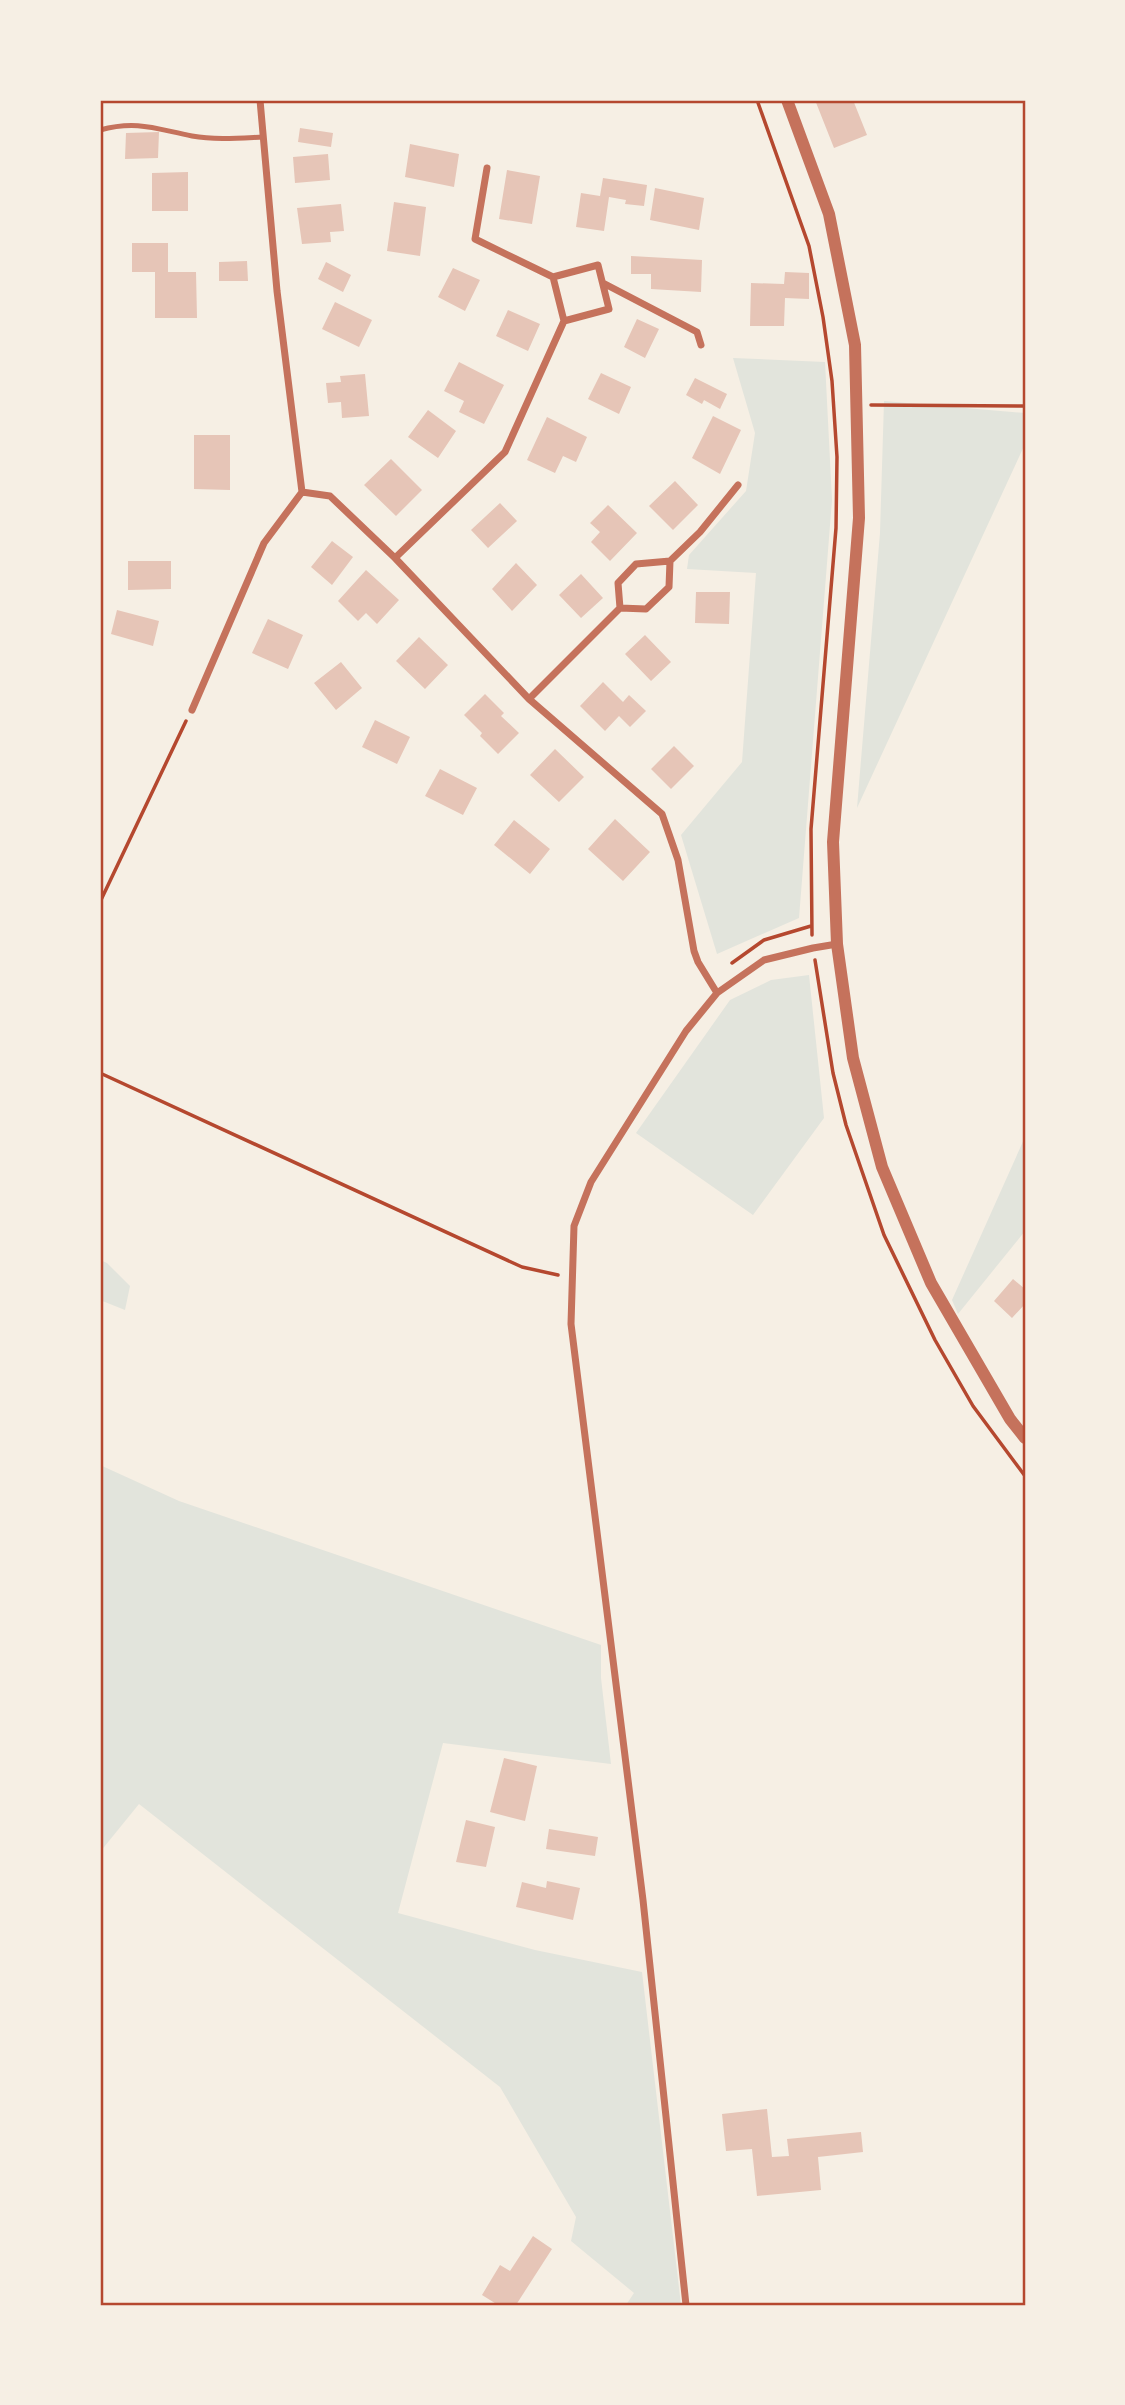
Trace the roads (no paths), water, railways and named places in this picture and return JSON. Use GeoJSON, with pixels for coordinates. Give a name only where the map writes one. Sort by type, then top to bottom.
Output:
{"type":"FeatureCollection","features":[{"type":"Feature","properties":{"kind":"street"},"geometry":{"type":"LineString","coordinates":[[192,710],[264,543],[302,492],[277,290],[260,100]]}},
{"type":"Feature","properties":{"kind":"street"},"geometry":{"type":"LineString","coordinates":[[787,100],[829,214],[855,345],[859,518],[833,842],[837,944],[853,1058],[882,1167],[931,1283],[1010,1419],[1025,1438]]}},
{"type":"Feature","properties":{"kind":"street"},"geometry":{"type":"LineString","coordinates":[[487,168],[475,239],[553,277],[598,265],[610,309],[564,321]]}},
{"type":"Feature","properties":{"kind":"street"},"geometry":{"type":"LineString","coordinates":[[395,558],[505,452],[564,321],[553,277]]}},
{"type":"Feature","properties":{"kind":"street"},"geometry":{"type":"LineString","coordinates":[[603,283],[697,332],[701,345]]}},
{"type":"Feature","properties":{"kind":"street"},"geometry":{"type":"LineString","coordinates":[[620,608],[618,583],[636,564],[670,561],[700,532],[738,485]]}},
{"type":"Feature","properties":{"kind":"street"},"geometry":{"type":"LineString","coordinates":[[302,492],[330,496],[395,558],[529,699],[662,814],[678,860],[694,951],[717,993]]}},
{"type":"Feature","properties":{"kind":"street"},"geometry":{"type":"LineString","coordinates":[[529,699],[620,608],[646,609],[669,587],[670,561]]}},
{"type":"Feature","properties":{"kind":"street"},"geometry":{"type":"LineString","coordinates":[[686,2305],[643,1900],[571,1324],[574,1226],[591,1182],[686,1031],[717,993],[764,960],[813,947],[837,944]]}},
{"type":"Feature","properties":{"kind":"lane"},"geometry":{"type":"LineString","coordinates":[[100,130],[117,126],[156,126],[207,138],[263,137]]}}]}
